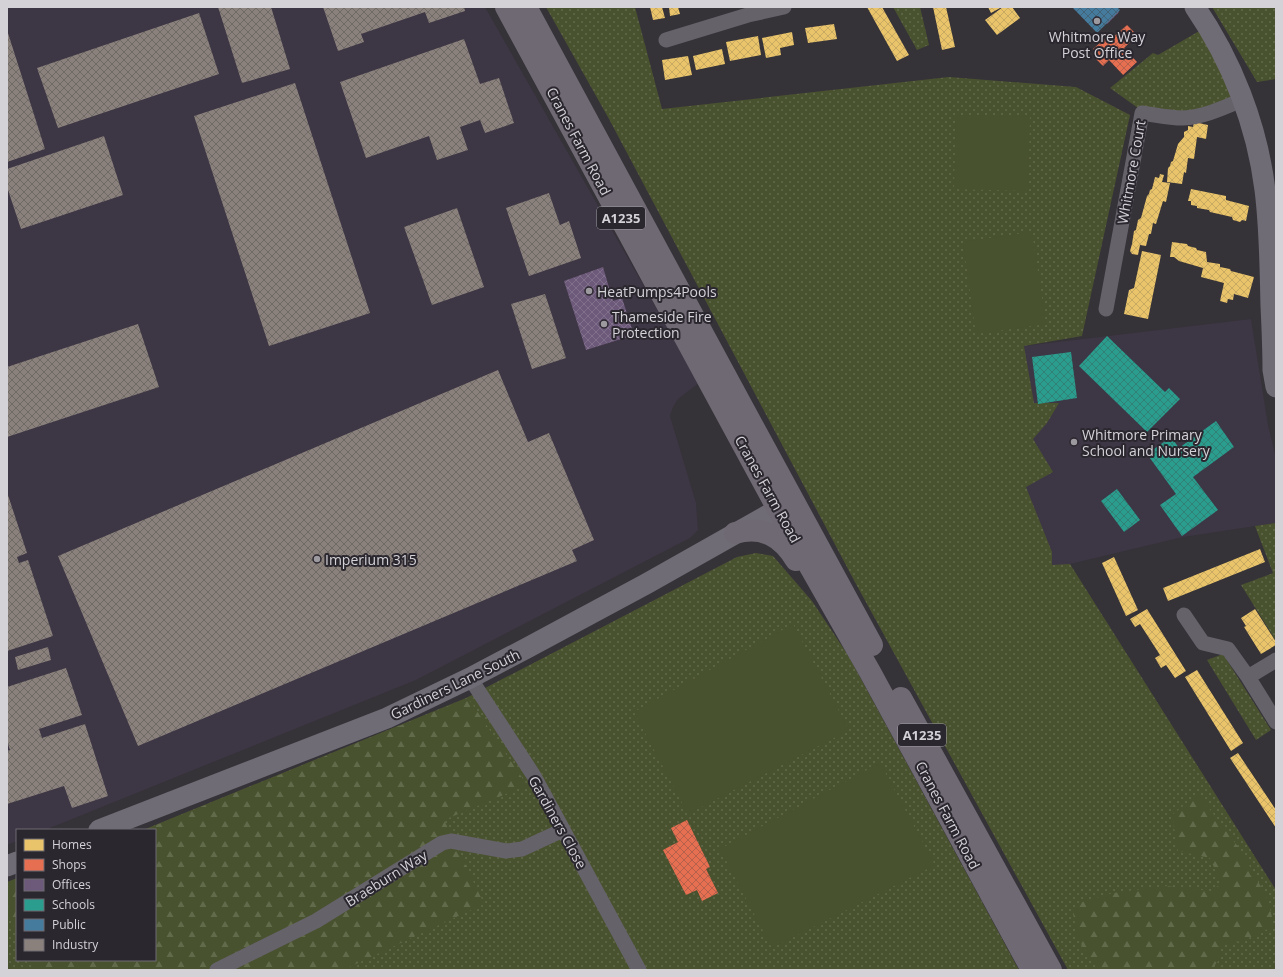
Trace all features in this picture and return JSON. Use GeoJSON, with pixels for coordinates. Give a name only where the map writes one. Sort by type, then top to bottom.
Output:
{"type":"FeatureCollection","features":[{"type":"Feature","properties":{"kind":"main road","name":"Cranes Farm Road"},"geometry":{"type":"LineString","coordinates":[[506,7],[786,505],[1051,970]]}},
{"type":"Feature","properties":{"kind":"main road","name":"Cranes Farm Road"},"geometry":{"type":"LineString","coordinates":[[526,7],[747,435]]}},
{"type":"Feature","properties":{"kind":"main road","name":"Cranes Farm Road"},"geometry":{"type":"LineString","coordinates":[[786,505],[847,631],[1032,970]]}},
{"type":"Feature","properties":{"kind":"main road","name":"A1235"},"geometry":{"type":"LineString","coordinates":[[735,533],[753,530],[763,531],[782,542],[791,551],[809,579],[847,631]]}},
{"type":"Feature","properties":{"kind":"street"},"geometry":{"type":"LineString","coordinates":[[666,40],[748,15],[784,7]]}},
{"type":"Feature","properties":{"kind":"street"},"geometry":{"type":"LineString","coordinates":[[1195,7],[1226,60],[1242,100],[1258,151],[1265,189],[1270,236],[1273,370],[1276,388]]}},
{"type":"Feature","properties":{"kind":"street","name":"Whitmore Court"},"geometry":{"type":"LineString","coordinates":[[1106,309],[1142,113],[1182,118],[1194,117],[1219,110],[1242,100]]}},
{"type":"Feature","properties":{"kind":"street","name":"Gardiners Lane South"},"geometry":{"type":"LineString","coordinates":[[102,829],[387,718],[470,678],[639,588],[786,505]]}},
{"type":"Feature","properties":{"kind":"street"},"geometry":{"type":"LineString","coordinates":[[1184,615],[1203,643],[1228,649],[1248,677],[1276,722]]}},
{"type":"Feature","properties":{"kind":"street"},"geometry":{"type":"LineString","coordinates":[[1248,677],[1276,660]]}},
{"type":"Feature","properties":{"kind":"street","name":"Gardiners Close"},"geometry":{"type":"LineString","coordinates":[[470,678],[534,776],[639,970]]}},
{"type":"Feature","properties":{"kind":"street","name":"Braeburn Way"},"geometry":{"type":"LineString","coordinates":[[217,970],[316,921],[442,843],[451,841],[506,851],[522,849],[563,830]]}},
{"type":"Feature","properties":{"kind":"shaded area"},"geometry":{"type":"Polygon","coordinates":[[[7,7],[485,7],[699,383],[678,399],[670,416],[696,503],[698,530],[690,538],[416,680],[47,829],[16,829],[16,841],[7,845],[7,7]]]}},
{"type":"Feature","properties":{"kind":"shaded area","name":"Whitmore Primary School and Nursery"},"geometry":{"type":"Polygon","coordinates":[[[1251,319],[1268,425],[1276,458],[1276,523],[1183,537],[1070,564],[1052,570],[891,578],[1024,346],[1251,319]]]}},
{"type":"Feature","properties":{"kind":"green space"},"geometry":{"type":"Polygon","coordinates":[[[546,7],[635,7],[662,109],[949,77],[1076,87],[1130,115],[1082,336],[1024,346],[1034,403],[1059,403],[1047,423],[1033,439],[1053,472],[1026,487],[1052,552],[1052,565],[1070,564],[1276,890],[1276,970],[1068,970],[856,584],[609,119],[546,7]]]}},
{"type":"Feature","properties":{"kind":"green space"},"geometry":{"type":"Polygon","coordinates":[[[893,7],[920,7],[929,45],[917,50],[893,7]]]}},
{"type":"Feature","properties":{"kind":"green space"},"geometry":{"type":"Polygon","coordinates":[[[1212,7],[1276,7],[1276,79],[1257,82],[1212,7]]]}},
{"type":"Feature","properties":{"kind":"green space"},"geometry":{"type":"Polygon","coordinates":[[[1201,30],[1235,99],[1190,112],[1138,108],[1110,88],[1153,53],[1158,55],[1201,30]]]}},
{"type":"Feature","properties":{"kind":"green space"},"geometry":{"type":"Polygon","coordinates":[[[956,115],[1030,117],[1028,191],[954,189],[956,115]]]}},
{"type":"Feature","properties":{"kind":"green space"},"geometry":{"type":"Polygon","coordinates":[[[1032,232],[1046,324],[976,334],[963,242],[1032,232]]]}},
{"type":"Feature","properties":{"kind":"green space"},"geometry":{"type":"Polygon","coordinates":[[[1276,523],[1276,641],[1241,585],[1273,573],[1255,526],[1276,523]]]}},
{"type":"Feature","properties":{"kind":"green space"},"geometry":{"type":"Polygon","coordinates":[[[756,553],[773,556],[812,601],[848,655],[1019,970],[7,970],[7,883],[16,879],[16,961],[156,961],[156,829],[145,829],[466,698],[737,557],[756,553]]]}},
{"type":"Feature","properties":{"kind":"green space"},"geometry":{"type":"Polygon","coordinates":[[[793,624],[849,730],[688,814],[634,712],[793,624]]]}},
{"type":"Feature","properties":{"kind":"green space"},"geometry":{"type":"Polygon","coordinates":[[[1223,654],[1271,730],[1256,740],[1207,660],[1223,654]]]}},
{"type":"Feature","properties":{"kind":"green space"},"geometry":{"type":"Polygon","coordinates":[[[468,698],[527,785],[444,820],[484,904],[343,970],[34,970],[30,961],[156,961],[156,829],[146,829],[468,698]]]}},
{"type":"Feature","properties":{"kind":"green space"},"geometry":{"type":"Polygon","coordinates":[[[880,763],[935,865],[772,948],[720,849],[880,763]]]}},
{"type":"Feature","properties":{"kind":"green space"},"geometry":{"type":"Polygon","coordinates":[[[1198,794],[1242,852],[1268,900],[1274,926],[1244,940],[1217,947],[1222,956],[1211,970],[1098,970],[1078,939],[1073,913],[1082,902],[1113,893],[1165,886],[1211,891],[1221,884],[1210,858],[1178,851],[1172,815],[1198,794]]]}},
{"type":"Feature","properties":{"kind":"green space"},"geometry":{"type":"Polygon","coordinates":[[[16,878],[16,932],[7,913],[7,882],[16,878]]]}},
{"type":"Feature","properties":{"kind":"building: Homes"},"geometry":{"type":"Polygon","coordinates":[[[650,7],[662,7],[665,18],[653,20],[650,7]]]}},
{"type":"Feature","properties":{"kind":"building: Homes"},"geometry":{"type":"Polygon","coordinates":[[[669,7],[678,7],[680,14],[670,16],[669,7]]]}},
{"type":"Feature","properties":{"kind":"building: Homes"},"geometry":{"type":"Polygon","coordinates":[[[867,7],[882,7],[909,55],[897,61],[867,7]]]}},
{"type":"Feature","properties":{"kind":"building: Homes"},"geometry":{"type":"Polygon","coordinates":[[[933,7],[946,7],[955,47],[942,50],[933,7]]]}},
{"type":"Feature","properties":{"kind":"building: Homes"},"geometry":{"type":"Polygon","coordinates":[[[988,7],[1002,7],[991,13],[988,7]]]}},
{"type":"Feature","properties":{"kind":"building: Homes"},"geometry":{"type":"Polygon","coordinates":[[[1003,7],[1012,7],[1020,18],[997,35],[985,20],[1003,7]]]}},
{"type":"Feature","properties":{"kind":"building: Homes"},"geometry":{"type":"Polygon","coordinates":[[[834,24],[837,39],[808,43],[805,28],[834,24]]]}},
{"type":"Feature","properties":{"kind":"building: Homes"},"geometry":{"type":"Polygon","coordinates":[[[792,32],[794,45],[780,48],[781,55],[766,58],[762,38],[792,32]]]}},
{"type":"Feature","properties":{"kind":"building: Homes"},"geometry":{"type":"Polygon","coordinates":[[[758,36],[761,55],[730,61],[726,42],[758,36]]]}},
{"type":"Feature","properties":{"kind":"building: Homes"},"geometry":{"type":"Polygon","coordinates":[[[722,49],[725,64],[696,70],[693,56],[722,49]]]}},
{"type":"Feature","properties":{"kind":"building: Homes"},"geometry":{"type":"Polygon","coordinates":[[[688,56],[692,75],[665,80],[662,60],[688,56]]]}},
{"type":"Feature","properties":{"kind":"building: Homes"},"geometry":{"type":"Polygon","coordinates":[[[1194,122],[1208,125],[1206,139],[1197,137],[1194,159],[1188,158],[1186,173],[1184,172],[1182,184],[1167,182],[1168,168],[1173,161],[1178,144],[1184,137],[1184,132],[1188,130],[1188,126],[1193,127],[1194,122]]]}},
{"type":"Feature","properties":{"kind":"building: Homes"},"geometry":{"type":"Polygon","coordinates":[[[1160,174],[1164,175],[1162,182],[1170,183],[1166,202],[1163,201],[1156,224],[1153,223],[1151,234],[1149,234],[1146,246],[1140,245],[1138,255],[1132,254],[1130,251],[1134,231],[1136,230],[1138,220],[1141,218],[1147,196],[1152,189],[1155,177],[1159,178],[1160,174]]]}},
{"type":"Feature","properties":{"kind":"building: Homes"},"geometry":{"type":"Polygon","coordinates":[[[1191,189],[1226,196],[1226,200],[1249,206],[1246,221],[1242,220],[1240,222],[1233,220],[1232,217],[1210,212],[1209,210],[1197,208],[1197,206],[1191,205],[1191,201],[1188,201],[1191,189]]]}},
{"type":"Feature","properties":{"kind":"building: Homes"},"geometry":{"type":"Polygon","coordinates":[[[1172,242],[1187,244],[1188,246],[1196,248],[1197,250],[1206,252],[1207,262],[1220,264],[1220,267],[1254,277],[1248,298],[1234,294],[1233,300],[1228,299],[1227,303],[1220,301],[1224,283],[1201,277],[1203,268],[1179,261],[1174,257],[1170,257],[1172,242]]]}},
{"type":"Feature","properties":{"kind":"building: Homes"},"geometry":{"type":"Polygon","coordinates":[[[1142,251],[1161,255],[1148,319],[1124,314],[1129,290],[1134,288],[1142,251]]]}},
{"type":"Feature","properties":{"kind":"building: Homes"},"geometry":{"type":"Polygon","coordinates":[[[1260,549],[1265,562],[1168,601],[1163,588],[1260,549]]]}},
{"type":"Feature","properties":{"kind":"building: Homes"},"geometry":{"type":"Polygon","coordinates":[[[1114,557],[1138,610],[1126,616],[1102,563],[1114,557]]]}},
{"type":"Feature","properties":{"kind":"building: Homes"},"geometry":{"type":"Polygon","coordinates":[[[1147,609],[1186,671],[1175,678],[1166,665],[1161,668],[1155,658],[1160,655],[1140,624],[1135,627],[1130,619],[1147,609]]]}},
{"type":"Feature","properties":{"kind":"building: Homes"},"geometry":{"type":"Polygon","coordinates":[[[1255,609],[1276,642],[1276,645],[1261,654],[1244,627],[1246,626],[1241,618],[1255,609]]]}},
{"type":"Feature","properties":{"kind":"building: Homes"},"geometry":{"type":"Polygon","coordinates":[[[1197,670],[1243,743],[1231,751],[1185,677],[1197,670]]]}},
{"type":"Feature","properties":{"kind":"building: Homes"},"geometry":{"type":"Polygon","coordinates":[[[1238,753],[1276,810],[1276,828],[1230,758],[1238,753]]]}},
{"type":"Feature","properties":{"kind":"building: Shops"},"geometry":{"type":"Polygon","coordinates":[[[1127,25],[1137,35],[1124,48],[1137,62],[1123,75],[1109,60],[1103,66],[1095,58],[1099,55],[1093,49],[1109,35],[1112,38],[1127,25]]]}},
{"type":"Feature","properties":{"kind":"building: Shops"},"geometry":{"type":"Polygon","coordinates":[[[687,820],[710,867],[706,869],[718,893],[702,901],[697,890],[686,895],[663,850],[678,842],[671,828],[687,820]]]}},
{"type":"Feature","properties":{"kind":"building: Offices"},"geometry":{"type":"Polygon","coordinates":[[[1109,7],[1115,7],[1119,12],[1107,24],[1099,16],[1109,7]]]}},
{"type":"Feature","properties":{"kind":"building: Offices"},"geometry":{"type":"Polygon","coordinates":[[[603,267],[613,301],[622,298],[634,335],[586,350],[564,281],[603,267]]]}},
{"type":"Feature","properties":{"kind":"building: Schools"},"geometry":{"type":"Polygon","coordinates":[[[1107,336],[1165,392],[1169,388],[1180,399],[1147,432],[1079,366],[1107,336]]]}},
{"type":"Feature","properties":{"kind":"building: Schools"},"geometry":{"type":"Polygon","coordinates":[[[1071,352],[1077,398],[1038,404],[1032,357],[1071,352]]]}},
{"type":"Feature","properties":{"kind":"building: Schools"},"geometry":{"type":"Polygon","coordinates":[[[1216,421],[1234,447],[1193,477],[1218,510],[1182,536],[1160,505],[1176,494],[1147,454],[1171,437],[1179,448],[1216,421]]]}},
{"type":"Feature","properties":{"kind":"building: Schools"},"geometry":{"type":"Polygon","coordinates":[[[1117,489],[1140,520],[1124,532],[1101,501],[1117,489]]]}},
{"type":"Feature","properties":{"kind":"building: Public","name":"Whitmore Way Post Office"},"geometry":{"type":"Polygon","coordinates":[[[1072,7],[1117,7],[1120,10],[1097,33],[1072,7]]]}},
{"type":"Feature","properties":{"kind":"building: Industry"},"geometry":{"type":"Polygon","coordinates":[[[218,7],[271,7],[290,69],[242,83],[218,7]]]}},
{"type":"Feature","properties":{"kind":"building: Industry"},"geometry":{"type":"Polygon","coordinates":[[[323,7],[464,7],[465,11],[429,23],[425,12],[361,34],[364,42],[338,51],[323,7]]]}},
{"type":"Feature","properties":{"kind":"building: Industry"},"geometry":{"type":"Polygon","coordinates":[[[199,13],[219,74],[58,128],[37,68],[199,13]]]}},
{"type":"Feature","properties":{"kind":"building: Industry"},"geometry":{"type":"Polygon","coordinates":[[[7,30],[45,149],[7,162],[7,30]]]}},
{"type":"Feature","properties":{"kind":"building: Industry"},"geometry":{"type":"Polygon","coordinates":[[[464,39],[480,84],[499,78],[514,123],[485,133],[480,120],[460,127],[468,150],[437,160],[429,136],[366,158],[340,82],[464,39]]]}},
{"type":"Feature","properties":{"kind":"building: Industry"},"geometry":{"type":"Polygon","coordinates":[[[295,83],[370,313],[269,346],[194,116],[295,83]]]}},
{"type":"Feature","properties":{"kind":"building: Industry"},"geometry":{"type":"Polygon","coordinates":[[[104,136],[123,195],[21,229],[7,187],[7,169],[104,136]]]}},
{"type":"Feature","properties":{"kind":"building: Industry"},"geometry":{"type":"Polygon","coordinates":[[[549,193],[560,225],[569,221],[581,258],[529,276],[506,208],[549,193]]]}},
{"type":"Feature","properties":{"kind":"building: Industry"},"geometry":{"type":"Polygon","coordinates":[[[457,208],[484,287],[432,305],[404,227],[457,208]]]}},
{"type":"Feature","properties":{"kind":"building: Industry"},"geometry":{"type":"Polygon","coordinates":[[[545,294],[566,358],[532,369],[511,304],[545,294]]]}},
{"type":"Feature","properties":{"kind":"building: Industry"},"geometry":{"type":"Polygon","coordinates":[[[138,324],[159,387],[7,437],[7,367],[138,324]]]}},
{"type":"Feature","properties":{"kind":"building: Industry","name":"Imperium 315"},"geometry":{"type":"Polygon","coordinates":[[[498,370],[528,442],[549,433],[594,540],[572,550],[577,561],[138,746],[58,556],[498,370]]]}},
{"type":"Feature","properties":{"kind":"building: Industry"},"geometry":{"type":"Polygon","coordinates":[[[7,492],[27,553],[17,557],[19,563],[28,560],[53,636],[7,651],[7,492]]]}},
{"type":"Feature","properties":{"kind":"building: Industry"},"geometry":{"type":"Polygon","coordinates":[[[48,647],[51,660],[18,670],[15,657],[48,647]]]}},
{"type":"Feature","properties":{"kind":"building: Industry"},"geometry":{"type":"Polygon","coordinates":[[[66,668],[82,715],[39,729],[42,738],[85,724],[108,796],[72,808],[64,786],[7,804],[7,751],[10,750],[7,741],[7,687],[66,668]]]}},
{"type":"Feature","properties":{"kind":"place","name":"Whitmore Way Post Office"},"geometry":{"type":"Point","coordinates":[1097,21]}},
{"type":"Feature","properties":{"kind":"place","name":"HeatPumps4Pools"},"geometry":{"type":"Point","coordinates":[589,291]}},
{"type":"Feature","properties":{"kind":"place","name":"Thameside Fire Protection"},"geometry":{"type":"Point","coordinates":[604,324]}},
{"type":"Feature","properties":{"kind":"place","name":"Whitmore Primary School and Nursery"},"geometry":{"type":"Point","coordinates":[1074,442]}},
{"type":"Feature","properties":{"kind":"place","name":"Imperium 315"},"geometry":{"type":"Point","coordinates":[317,559]}}]}
